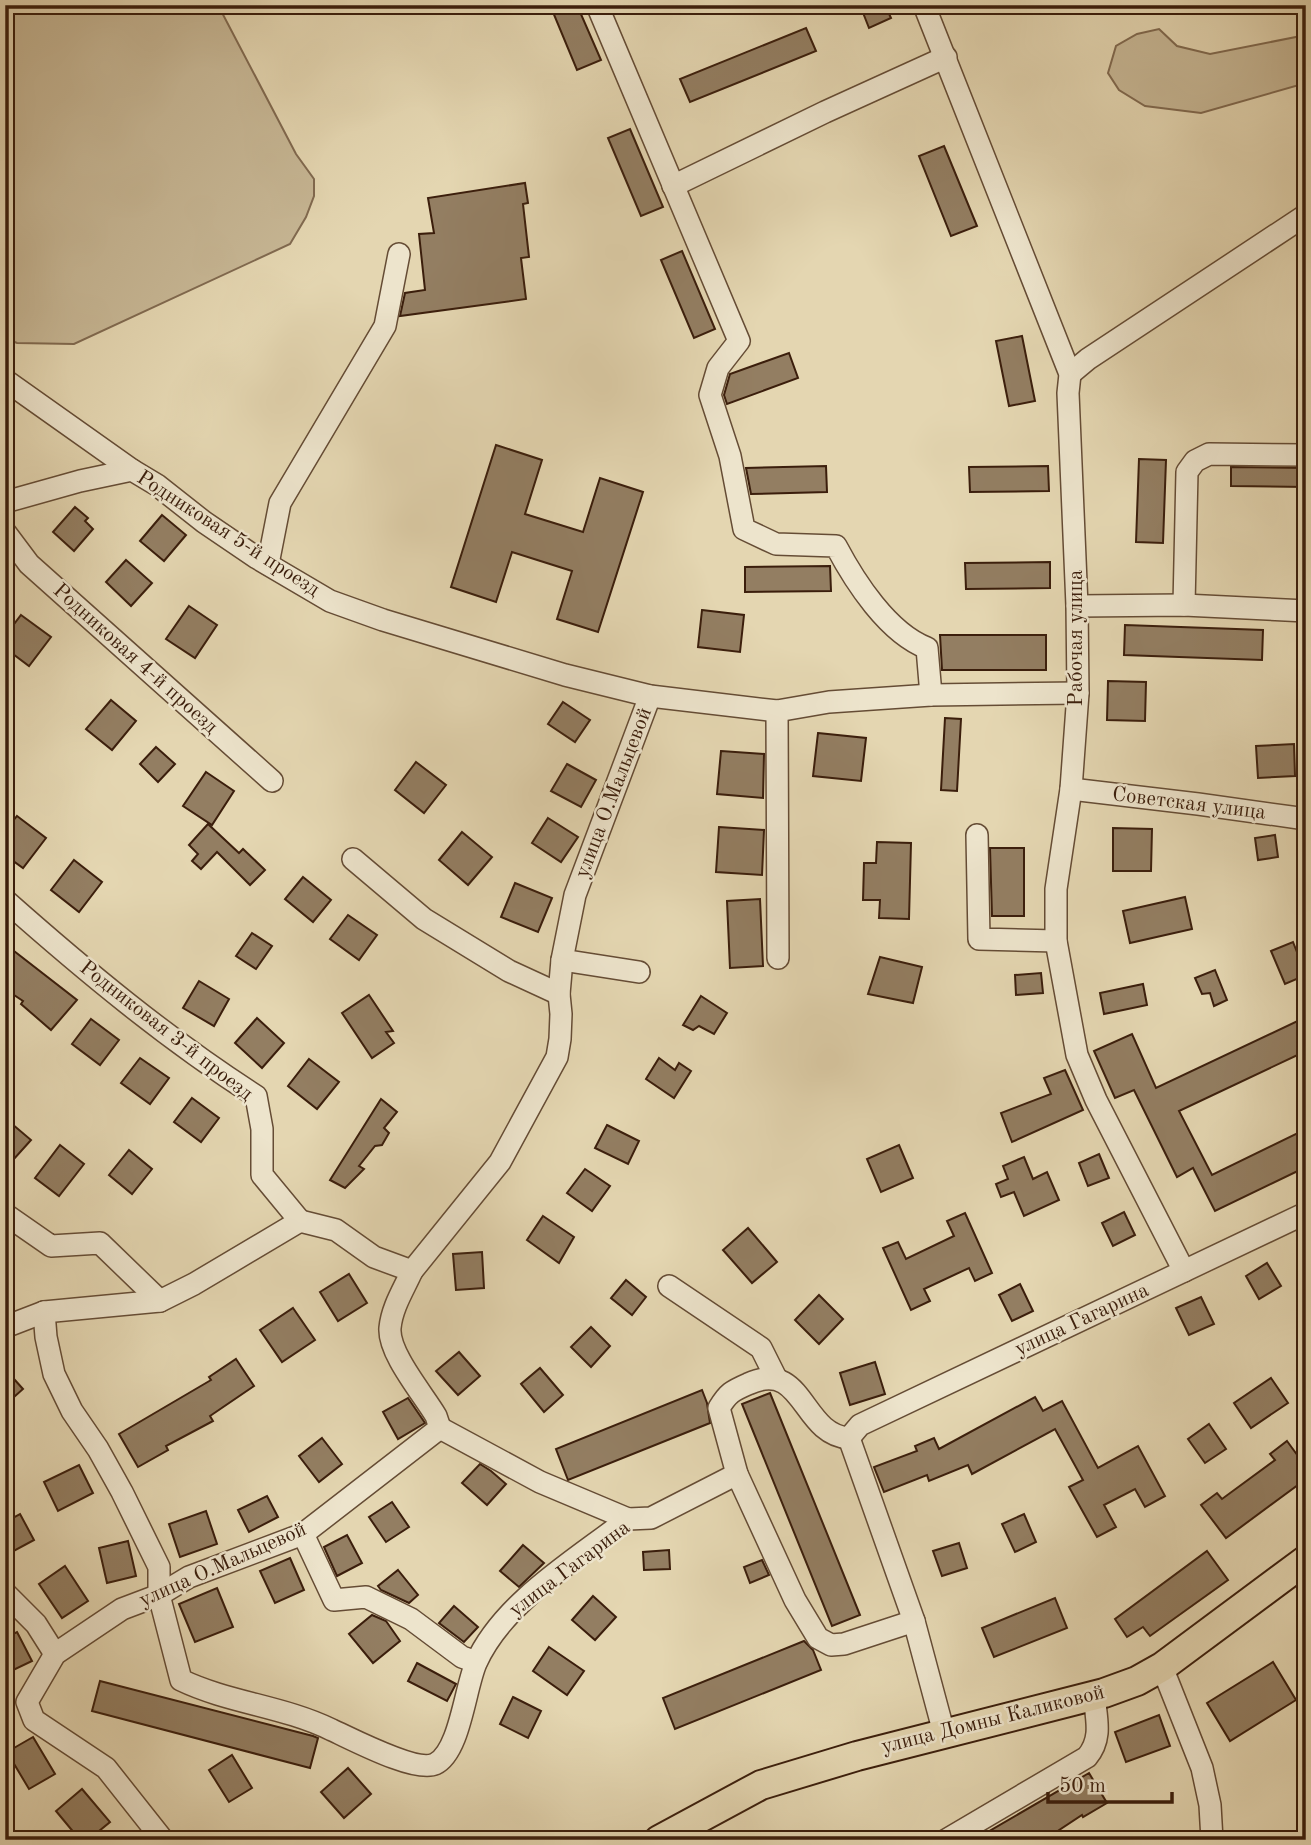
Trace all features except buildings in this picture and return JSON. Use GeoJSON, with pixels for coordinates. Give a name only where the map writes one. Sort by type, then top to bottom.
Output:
{"type":"FeatureCollection","features":[{"type":"Feature","properties":{"kind":"main road","name":"улица Домны Каликовой"},"geometry":{"type":"LineString","coordinates":[[659,1840],[761,1785],[857,1756],[1094,1695],[1137,1681],[1162,1667],[1306,1560]]}},
{"type":"Feature","properties":{"kind":"street"},"geometry":{"type":"LineString","coordinates":[[597,5],[739,341],[718,368],[710,395],[730,456],[744,529],[776,544],[836,546],[852,576],[884,615],[908,641],[926,648],[931,695]]}},
{"type":"Feature","properties":{"kind":"street","name":"Рабочая улица"},"geometry":{"type":"LineString","coordinates":[[924,5],[1070,374],[1068,393],[1077,606],[1077,693],[1071,789],[1056,889],[1056,941],[1077,1055],[1096,1100],[1184,1271]]}},
{"type":"Feature","properties":{"kind":"street"},"geometry":{"type":"LineString","coordinates":[[673,186],[946,57]]}},
{"type":"Feature","properties":{"kind":"street"},"geometry":{"type":"LineString","coordinates":[[1070,374],[1088,359],[1306,215]]}},
{"type":"Feature","properties":{"kind":"street"},"geometry":{"type":"LineString","coordinates":[[268,564],[280,503],[385,326],[399,254]]}},
{"type":"Feature","properties":{"kind":"street"},"geometry":{"type":"LineString","coordinates":[[5,380],[132,470]]}},
{"type":"Feature","properties":{"kind":"street"},"geometry":{"type":"LineString","coordinates":[[1184,605],[1187,472],[1195,461],[1209,454],[1306,455]]}},
{"type":"Feature","properties":{"kind":"street","name":"Родниковая 5-й проезд"},"geometry":{"type":"LineString","coordinates":[[5,502],[132,470],[157,485],[204,522],[330,601],[383,620],[565,675],[650,696]]}},
{"type":"Feature","properties":{"kind":"street","name":"Родниковая 4-й проезд"},"geometry":{"type":"LineString","coordinates":[[5,532],[29,564],[272,781]]}},
{"type":"Feature","properties":{"kind":"street"},"geometry":{"type":"LineString","coordinates":[[1077,606],[1184,605],[1306,611]]}},
{"type":"Feature","properties":{"kind":"street","name":"улица О.Мальцевой"},"geometry":{"type":"LineString","coordinates":[[163,1840],[106,1768],[34,1720],[27,1702],[55,1654],[122,1609],[159,1595],[189,1577],[303,1534],[440,1428],[436,1416],[393,1348],[390,1330],[394,1309],[412,1270],[500,1162],[556,1057],[561,1014],[559,994],[562,960],[575,895],[650,696],[777,711],[829,702],[931,695],[1077,693]]}},
{"type":"Feature","properties":{"kind":"street"},"geometry":{"type":"LineString","coordinates":[[777,711],[778,958]]}},
{"type":"Feature","properties":{"kind":"street","name":"Советская улица"},"geometry":{"type":"LineString","coordinates":[[1071,789],[1306,819]]}},
{"type":"Feature","properties":{"kind":"street"},"geometry":{"type":"LineString","coordinates":[[977,835],[979,939],[1056,941]]}},
{"type":"Feature","properties":{"kind":"street"},"geometry":{"type":"LineString","coordinates":[[353,859],[424,919],[509,971],[559,994]]}},
{"type":"Feature","properties":{"kind":"street","name":"Родниковая 3-й проезд"},"geometry":{"type":"LineString","coordinates":[[5,900],[139,1012],[209,1066],[256,1096],[262,1129],[262,1175],[300,1221]]}},
{"type":"Feature","properties":{"kind":"street"},"geometry":{"type":"LineString","coordinates":[[562,960],[639,972]]}},
{"type":"Feature","properties":{"kind":"street","name":"улица Гагарина"},"geometry":{"type":"LineString","coordinates":[[849,1438],[860,1425],[1306,1213]]}},
{"type":"Feature","properties":{"kind":"street"},"geometry":{"type":"LineString","coordinates":[[5,1214],[51,1247],[100,1243],[159,1301]]}},
{"type":"Feature","properties":{"kind":"street"},"geometry":{"type":"LineString","coordinates":[[5,1327],[44,1312],[159,1301],[194,1284],[300,1221],[336,1230],[374,1257],[412,1270]]}},
{"type":"Feature","properties":{"kind":"street"},"geometry":{"type":"LineString","coordinates":[[669,1286],[761,1348],[776,1378]]}},
{"type":"Feature","properties":{"kind":"street"},"geometry":{"type":"LineString","coordinates":[[44,1312],[54,1374],[72,1411],[98,1449],[122,1492],[159,1567],[159,1595]]}},
{"type":"Feature","properties":{"kind":"street"},"geometry":{"type":"LineString","coordinates":[[914,1621],[844,1644],[831,1645],[818,1638],[795,1600],[737,1474],[719,1408],[728,1393],[760,1378],[776,1378],[791,1386],[815,1419],[835,1437],[849,1438],[914,1621],[944,1733]]}},
{"type":"Feature","properties":{"kind":"street"},"geometry":{"type":"LineString","coordinates":[[440,1428],[540,1482],[628,1519]]}},
{"type":"Feature","properties":{"kind":"street","name":"улица Гагарина"},"geometry":{"type":"LineString","coordinates":[[159,1595],[181,1680],[200,1689],[305,1717],[369,1748],[423,1767],[437,1763],[450,1750],[476,1662],[505,1617],[628,1519],[651,1518],[737,1474]]}},
{"type":"Feature","properties":{"kind":"street"},"geometry":{"type":"LineString","coordinates":[[303,1534],[334,1600],[366,1597],[411,1619],[462,1657],[476,1662]]}},
{"type":"Feature","properties":{"kind":"street"},"geometry":{"type":"LineString","coordinates":[[5,1593],[36,1625],[55,1654]]}},
{"type":"Feature","properties":{"kind":"street"},"geometry":{"type":"LineString","coordinates":[[1162,1667],[1202,1768],[1210,1805],[1212,1840]]}},
{"type":"Feature","properties":{"kind":"street"},"geometry":{"type":"LineString","coordinates":[[946,1840],[1087,1757],[1096,1746],[1098,1732],[1094,1695]]}},
{"type":"Feature","properties":{"kind":"shaded area"},"geometry":{"type":"Polygon","coordinates":[[[5,5],[218,5],[296,154],[314,179],[314,196],[306,217],[290,244],[74,344],[17,343],[5,338],[5,5]]]}},
{"type":"Feature","properties":{"kind":"shaded area"},"geometry":{"type":"Polygon","coordinates":[[[1159,29],[1177,46],[1210,54],[1306,35],[1306,83],[1201,113],[1145,106],[1119,90],[1108,73],[1116,46],[1137,34],[1159,29]]]}}]}
